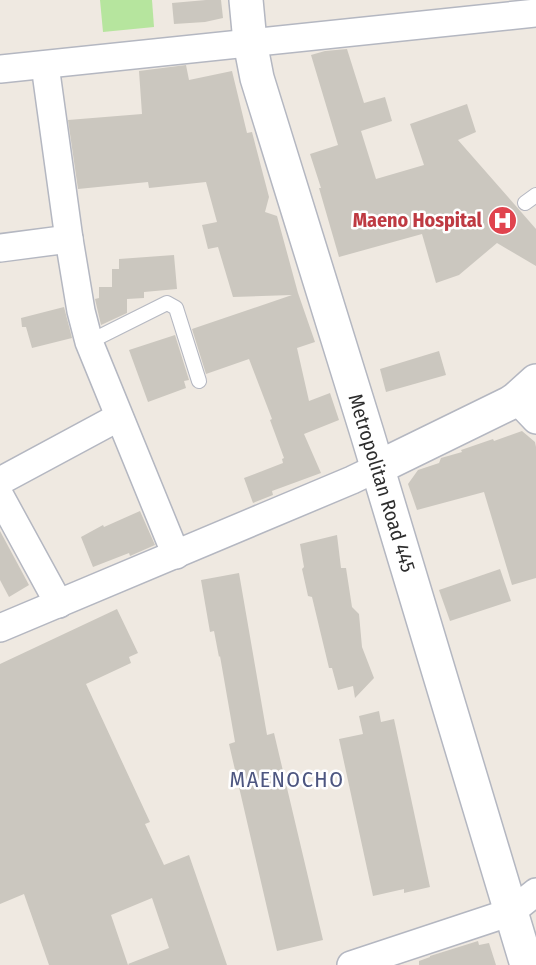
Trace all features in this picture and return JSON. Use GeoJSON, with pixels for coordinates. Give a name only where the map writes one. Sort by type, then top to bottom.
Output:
{"type":"FeatureCollection","features":[{"type":"Feature","properties":{"kind":"main road","name":"Metropolitan Road 445"},"geometry":{"type":"LineString","coordinates":[[246,0],[250,42],[257,78],[377,468],[523,902],[526,965]]}},
{"type":"Feature","properties":{"kind":"main road"},"geometry":{"type":"LineString","coordinates":[[377,468],[529,400]]}},
{"type":"Feature","properties":{"kind":"street"},"geometry":{"type":"LineString","coordinates":[[0,69],[536,13]]}},
{"type":"Feature","properties":{"kind":"street"},"geometry":{"type":"LineString","coordinates":[[45,65],[69,239],[81,311],[89,342],[176,555]]}},
{"type":"Feature","properties":{"kind":"street"},"geometry":{"type":"LineString","coordinates":[[0,248],[69,239]]}},
{"type":"Feature","properties":{"kind":"street"},"geometry":{"type":"LineString","coordinates":[[0,480],[119,417]]}},
{"type":"Feature","properties":{"kind":"street"},"geometry":{"type":"LineString","coordinates":[[0,628],[377,468]]}},
{"type":"Feature","properties":{"kind":"street"},"geometry":{"type":"LineString","coordinates":[[0,496],[59,604]]}},
{"type":"Feature","properties":{"kind":"street"},"geometry":{"type":"LineString","coordinates":[[351,965],[523,902]]}},
{"type":"Feature","properties":{"kind":"lane"},"geometry":{"type":"LineString","coordinates":[[89,342],[167,303],[176,308],[199,381]]}},
{"type":"Feature","properties":{"kind":"green space"},"geometry":{"type":"Polygon","coordinates":[[[100,0],[152,0],[154,27],[103,32],[100,0]]]}},
{"type":"Feature","properties":{"kind":"building"},"geometry":{"type":"Polygon","coordinates":[[[221,0],[223,18],[174,24],[172,3],[221,0]]]}},
{"type":"Feature","properties":{"kind":"building"},"geometry":{"type":"Polygon","coordinates":[[[347,49],[364,103],[385,97],[392,121],[361,131],[376,179],[424,165],[410,124],[467,104],[476,132],[458,140],[536,229],[536,266],[497,243],[459,275],[436,283],[422,234],[339,257],[310,154],[338,145],[311,55],[347,49]]]}},
{"type":"Feature","properties":{"kind":"building"},"geometry":{"type":"Polygon","coordinates":[[[186,65],[189,80],[232,71],[247,133],[252,132],[269,197],[265,212],[277,216],[298,293],[315,342],[297,348],[309,401],[330,393],[339,420],[304,434],[321,473],[272,491],[273,495],[253,503],[244,478],[283,463],[284,458],[270,420],[272,419],[249,359],[206,374],[192,329],[292,295],[233,297],[218,247],[208,249],[202,225],[217,222],[206,182],[149,188],[148,182],[78,189],[68,120],[142,114],[139,71],[186,65]]]}},
{"type":"Feature","properties":{"kind":"building"},"geometry":{"type":"Polygon","coordinates":[[[174,255],[177,289],[144,292],[144,298],[127,299],[127,313],[101,325],[95,299],[99,298],[99,287],[112,287],[112,269],[119,269],[119,259],[174,255]]]}},
{"type":"Feature","properties":{"kind":"building"},"geometry":{"type":"Polygon","coordinates":[[[64,307],[72,338],[32,348],[26,327],[22,327],[21,318],[64,307]]]}},
{"type":"Feature","properties":{"kind":"building"},"geometry":{"type":"Polygon","coordinates":[[[175,335],[189,380],[184,381],[186,388],[148,402],[129,350],[175,335]]]}},
{"type":"Feature","properties":{"kind":"building"},"geometry":{"type":"Polygon","coordinates":[[[439,351],[446,375],[386,392],[380,369],[439,351]]]}},
{"type":"Feature","properties":{"kind":"building"},"geometry":{"type":"Polygon","coordinates":[[[522,431],[535,442],[536,447],[536,578],[512,585],[484,492],[417,510],[408,484],[418,470],[439,463],[441,458],[522,431]]]}},
{"type":"Feature","properties":{"kind":"building"},"geometry":{"type":"Polygon","coordinates":[[[140,511],[155,545],[130,556],[129,553],[93,567],[81,537],[103,525],[104,527],[140,511]]]}},
{"type":"Feature","properties":{"kind":"building"},"geometry":{"type":"Polygon","coordinates":[[[0,531],[29,585],[9,597],[0,580],[0,531]]]}},
{"type":"Feature","properties":{"kind":"building"},"geometry":{"type":"Polygon","coordinates":[[[337,535],[341,568],[346,568],[352,607],[359,614],[362,647],[374,678],[355,698],[353,686],[338,690],[332,668],[329,668],[312,597],[308,596],[302,569],[304,567],[300,544],[337,535]]]}},
{"type":"Feature","properties":{"kind":"building"},"geometry":{"type":"Polygon","coordinates":[[[500,569],[511,601],[450,621],[439,590],[500,569]]]}},
{"type":"Feature","properties":{"kind":"building"},"geometry":{"type":"Polygon","coordinates":[[[239,573],[267,735],[274,733],[323,940],[277,951],[229,744],[235,742],[220,656],[214,631],[210,632],[201,580],[239,573]]]}},
{"type":"Feature","properties":{"kind":"building"},"geometry":{"type":"Polygon","coordinates":[[[117,609],[138,653],[129,657],[131,663],[86,684],[150,822],[145,824],[164,865],[189,855],[227,965],[129,965],[169,948],[152,898],[111,915],[128,965],[49,965],[24,894],[0,904],[0,664],[117,609]]]}},
{"type":"Feature","properties":{"kind":"building"},"geometry":{"type":"Polygon","coordinates":[[[379,711],[381,722],[394,719],[430,887],[404,893],[404,889],[373,896],[339,739],[363,734],[359,716],[379,711]]]}},
{"type":"Feature","properties":{"kind":"building"},"geometry":{"type":"Polygon","coordinates":[[[478,941],[479,945],[489,943],[496,965],[419,965],[419,961],[430,956],[478,941]]]}},
{"type":"Feature","properties":{"kind":"place","name":"Maeno Hospital"},"geometry":{"type":"Point","coordinates":[503,220]}},
{"type":"Feature","properties":{"kind":"district","name":"MAENOCHO"},"geometry":{"type":"Point","coordinates":[287,779]}}]}
